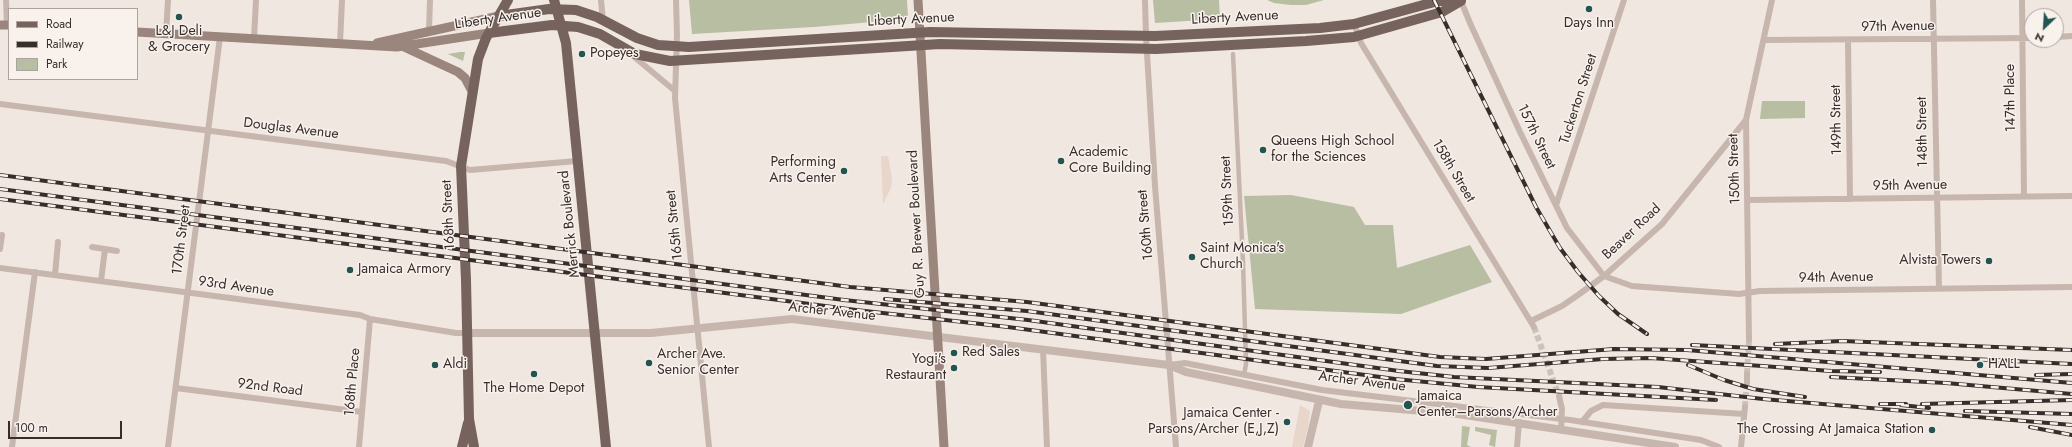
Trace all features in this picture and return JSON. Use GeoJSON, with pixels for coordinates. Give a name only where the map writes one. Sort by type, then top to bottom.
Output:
{"type":"FeatureCollection","features":[{"type":"Feature","properties":{"kind":"main road"},"geometry":{"type":"LineString","coordinates":[[499,16],[508,0]]}},
{"type":"Feature","properties":{"kind":"main road","name":"Guy R. Brewer Boulevard"},"geometry":{"type":"LineString","coordinates":[[918,0],[944,447]]}},
{"type":"Feature","properties":{"kind":"main road","name":"Liberty Avenue"},"geometry":{"type":"LineString","coordinates":[[138,32],[403,46],[489,33],[562,25],[594,32],[625,50],[651,58],[676,60],[920,45],[959,44],[1147,49],[1324,40],[1358,36],[1442,12],[1462,0]]}},
{"type":"Feature","properties":{"kind":"main road","name":"Liberty Avenue"},"geometry":{"type":"LineString","coordinates":[[370,45],[555,4],[576,10],[603,21],[637,38],[658,45],[677,47],[920,33],[968,32],[1146,36],[1320,28],[1354,24],[1438,1],[1462,0]]}},
{"type":"Feature","properties":{"kind":"main road","name":"Merrick Boulevard"},"geometry":{"type":"LineString","coordinates":[[555,4],[566,42],[606,447]]}},
{"type":"Feature","properties":{"kind":"main road","name":"168th Street"},"geometry":{"type":"LineString","coordinates":[[474,447],[469,419],[461,166],[478,59],[489,33],[499,16]]}},
{"type":"Feature","properties":{"kind":"main road"},"geometry":{"type":"LineString","coordinates":[[403,46],[456,70],[465,78],[472,91]]}},
{"type":"Feature","properties":{"kind":"main road","name":"168th Street"},"geometry":{"type":"LineString","coordinates":[[462,447],[469,419]]}},
{"type":"Feature","properties":{"kind":"street"},"geometry":{"type":"LineString","coordinates":[[5,25],[6,0]]}},
{"type":"Feature","properties":{"kind":"street"},"geometry":{"type":"LineString","coordinates":[[166,34],[168,0]]}},
{"type":"Feature","properties":{"kind":"street"},"geometry":{"type":"LineString","coordinates":[[254,38],[256,0]]}},
{"type":"Feature","properties":{"kind":"street"},"geometry":{"type":"LineString","coordinates":[[340,43],[342,0]]}},
{"type":"Feature","properties":{"kind":"street"},"geometry":{"type":"LineString","coordinates":[[429,31],[430,0]]}},
{"type":"Feature","properties":{"kind":"street"},"geometry":{"type":"LineString","coordinates":[[601,0],[603,21]]}},
{"type":"Feature","properties":{"kind":"street","name":"165th Street"},"geometry":{"type":"LineString","coordinates":[[676,0],[677,47],[675,91],[709,447]]}},
{"type":"Feature","properties":{"kind":"street","name":"160th Street"},"geometry":{"type":"LineString","coordinates":[[1145,0],[1155,186],[1176,447]]}},
{"type":"Feature","properties":{"kind":"street","name":"157th Street"},"geometry":{"type":"LineString","coordinates":[[1462,0],[1470,23],[1567,228],[1604,276]]}},
{"type":"Feature","properties":{"kind":"street","name":"Tuckerton Street"},"geometry":{"type":"LineString","coordinates":[[1556,205],[1624,0]]}},
{"type":"Feature","properties":{"kind":"street","name":"150th Street"},"geometry":{"type":"LineString","coordinates":[[1749,340],[1750,292],[1746,120],[1772,0]]}},
{"type":"Feature","properties":{"kind":"street","name":"148th Street"},"geometry":{"type":"LineString","coordinates":[[1933,0],[1939,288]]}},
{"type":"Feature","properties":{"kind":"street","name":"147th Place"},"geometry":{"type":"LineString","coordinates":[[2022,0],[2024,196]]}},
{"type":"Feature","properties":{"kind":"street","name":"158th Street"},"geometry":{"type":"LineString","coordinates":[[1354,24],[1358,36],[1447,186],[1534,327]]}},
{"type":"Feature","properties":{"kind":"street","name":"170th Street"},"geometry":{"type":"LineString","coordinates":[[168,447],[220,37]]}},
{"type":"Feature","properties":{"kind":"street","name":"97th Avenue"},"geometry":{"type":"LineString","coordinates":[[1764,40],[2022,38]]}},
{"type":"Feature","properties":{"kind":"street","name":"149th Street"},"geometry":{"type":"LineString","coordinates":[[1848,40],[1850,199]]}},
{"type":"Feature","properties":{"kind":"street","name":"Liberty Avenue"},"geometry":{"type":"LineString","coordinates":[[625,50],[675,91]]}},
{"type":"Feature","properties":{"kind":"street","name":"159th Street"},"geometry":{"type":"LineString","coordinates":[[1233,54],[1243,262],[1246,364],[1244,375]]}},
{"type":"Feature","properties":{"kind":"street","name":"Douglas Avenue"},"geometry":{"type":"LineString","coordinates":[[0,104],[446,161],[470,170],[577,160]]}},
{"type":"Feature","properties":{"kind":"street","name":"Beaver Road"},"geometry":{"type":"LineString","coordinates":[[1531,321],[1562,306],[1604,276],[1662,224],[1746,120]]}},
{"type":"Feature","properties":{"kind":"street","name":"95th Avenue"},"geometry":{"type":"LineString","coordinates":[[1748,200],[2072,196]]}},
{"type":"Feature","properties":{"kind":"street"},"geometry":{"type":"LineString","coordinates":[[0,250],[4,236]]}},
{"type":"Feature","properties":{"kind":"street"},"geometry":{"type":"LineString","coordinates":[[55,275],[58,242]]}},
{"type":"Feature","properties":{"kind":"street"},"geometry":{"type":"LineString","coordinates":[[92,247],[117,251]]}},
{"type":"Feature","properties":{"kind":"street"},"geometry":{"type":"LineString","coordinates":[[101,281],[105,249]]}},
{"type":"Feature","properties":{"kind":"street","name":"93rd Avenue"},"geometry":{"type":"LineString","coordinates":[[0,268],[360,315],[370,320],[456,333],[467,333]]}},
{"type":"Feature","properties":{"kind":"street"},"geometry":{"type":"LineString","coordinates":[[12,447],[35,272]]}},
{"type":"Feature","properties":{"kind":"street","name":"94th Avenue"},"geometry":{"type":"LineString","coordinates":[[1604,276],[1632,286],[1718,292],[1750,292],[1768,290],[2072,287]]}},
{"type":"Feature","properties":{"kind":"street","name":"Archer Avenue"},"geometry":{"type":"LineString","coordinates":[[467,333],[651,333],[792,319],[1169,365],[1185,363],[1322,390],[1582,422],[1701,440],[1719,447]]}},
{"type":"Feature","properties":{"kind":"street","name":"168th Place"},"geometry":{"type":"LineString","coordinates":[[360,447],[370,320]]}},
{"type":"Feature","properties":{"kind":"street"},"geometry":{"type":"LineString","coordinates":[[1043,349],[1047,447]]}},
{"type":"Feature","properties":{"kind":"street","name":"Archer Avenue"},"geometry":{"type":"LineString","coordinates":[[1169,365],[1186,372],[1319,400],[1519,422],[1675,447]]}},
{"type":"Feature","properties":{"kind":"street"},"geometry":{"type":"LineString","coordinates":[[1746,382],[1747,374]]}},
{"type":"Feature","properties":{"kind":"street","name":"92nd Road"},"geometry":{"type":"LineString","coordinates":[[176,388],[362,412]]}},
{"type":"Feature","properties":{"kind":"street"},"geometry":{"type":"LineString","coordinates":[[1308,447],[1322,390]]}},
{"type":"Feature","properties":{"kind":"street"},"geometry":{"type":"LineString","coordinates":[[1559,396],[1561,429]]}},
{"type":"Feature","properties":{"kind":"street"},"geometry":{"type":"LineString","coordinates":[[1582,422],[1591,412],[1602,405],[1744,414]]}},
{"type":"Feature","properties":{"kind":"street"},"geometry":{"type":"LineString","coordinates":[[1741,447],[1745,406]]}},
{"type":"Feature","properties":{"kind":"street"},"geometry":{"type":"LineString","coordinates":[[1517,447],[1519,422]]}},
{"type":"Feature","properties":{"kind":"green space"},"geometry":{"type":"Polygon","coordinates":[[[689,0],[907,0],[908,17],[907,19],[814,27],[692,34],[689,0]]]}},
{"type":"Feature","properties":{"kind":"green space"},"geometry":{"type":"Polygon","coordinates":[[[1153,0],[1219,0],[1220,19],[1155,23],[1153,0]]]}},
{"type":"Feature","properties":{"kind":"green space"},"geometry":{"type":"Polygon","coordinates":[[[1267,0],[1324,0],[1306,5],[1291,5],[1274,3],[1267,0]]]}},
{"type":"Feature","properties":{"kind":"green space"},"geometry":{"type":"Polygon","coordinates":[[[465,52],[463,61],[448,54],[465,52]]]}},
{"type":"Feature","properties":{"kind":"green space"},"geometry":{"type":"Polygon","coordinates":[[[1762,101],[1805,101],[1805,118],[1760,119],[1762,101]]]}},
{"type":"Feature","properties":{"kind":"green space"},"geometry":{"type":"Polygon","coordinates":[[[1291,195],[1354,207],[1365,225],[1393,225],[1397,268],[1470,245],[1492,282],[1401,314],[1255,309],[1244,196],[1291,195]]]}},
{"type":"Feature","properties":{"kind":"green space"},"geometry":{"type":"Polygon","coordinates":[[[1462,426],[1470,427],[1467,445],[1471,447],[1461,447],[1462,426]]]}},
{"type":"Feature","properties":{"kind":"green space"},"geometry":{"type":"Polygon","coordinates":[[[1475,427],[1497,430],[1495,447],[1489,445],[1491,435],[1475,431],[1475,427]]]}},
{"type":"Feature","properties":{"kind":"shaded area"},"geometry":{"type":"Polygon","coordinates":[[[881,156],[888,156],[892,178],[891,188],[883,204],[881,156]]]}},
{"type":"Feature","properties":{"kind":"shaded area"},"geometry":{"type":"Polygon","coordinates":[[[1300,405],[1310,411],[1308,428],[1303,447],[1292,447],[1300,405]]]}},
{"type":"Feature","properties":{"kind":"tunnel"},"geometry":{"type":"LineString","coordinates":[[1534,327],[1559,396]]}},
{"type":"Feature","properties":{"kind":"tunnel"},"geometry":{"type":"LineString","coordinates":[[1747,374],[1749,340]]}},
{"type":"Feature","properties":{"kind":"tunnel"},"geometry":{"type":"LineString","coordinates":[[1745,407],[1747,382]]}},
{"type":"Feature","properties":{"kind":"railway"},"geometry":{"type":"LineString","coordinates":[[1434,0],[1536,207],[1560,248],[1599,296],[1618,314],[1647,334]]}},
{"type":"Feature","properties":{"kind":"railway"},"geometry":{"type":"LineString","coordinates":[[0,175],[850,287],[1027,302],[1440,357],[1486,359],[1614,349],[1687,350],[2072,383]]}},
{"type":"Feature","properties":{"kind":"railway"},"geometry":{"type":"LineString","coordinates":[[0,189],[844,300],[1028,320],[1399,371],[1454,377],[1658,387],[1763,399],[2072,425]]}},
{"type":"Feature","properties":{"kind":"railway"},"geometry":{"type":"LineString","coordinates":[[0,199],[856,310],[1008,327],[1395,379],[1478,387],[1716,400]]}},
{"type":"Feature","properties":{"kind":"railway"},"geometry":{"type":"LineString","coordinates":[[885,299],[1027,311],[1437,366],[1488,368],[1603,359],[1651,358],[1831,371],[1880,372]]}},
{"type":"Feature","properties":{"kind":"railway"},"geometry":{"type":"LineString","coordinates":[[1775,344],[1842,341],[2072,350]]}},
{"type":"Feature","properties":{"kind":"railway"},"geometry":{"type":"LineString","coordinates":[[1692,345],[2072,364]]}},
{"type":"Feature","properties":{"kind":"railway"},"geometry":{"type":"LineString","coordinates":[[1688,365],[1724,380],[1753,389],[1805,397]]}},
{"type":"Feature","properties":{"kind":"railway"},"geometry":{"type":"LineString","coordinates":[[2036,375],[2072,374]]}},
{"type":"Feature","properties":{"kind":"railway"},"geometry":{"type":"LineString","coordinates":[[1831,377],[1946,383],[2072,394]]}},
{"type":"Feature","properties":{"kind":"railway"},"geometry":{"type":"LineString","coordinates":[[1922,404],[2072,400]]}},
{"type":"Feature","properties":{"kind":"railway"},"geometry":{"type":"LineString","coordinates":[[1880,404],[1906,404]]}},
{"type":"Feature","properties":{"kind":"railway"},"geometry":{"type":"LineString","coordinates":[[1901,405],[1929,408]]}},
{"type":"Feature","properties":{"kind":"railway"},"geometry":{"type":"LineString","coordinates":[[1965,411],[2072,414]]}},
{"type":"Feature","properties":{"kind":"railway"},"geometry":{"type":"LineString","coordinates":[[2030,427],[2072,435]]}},
{"type":"Feature","properties":{"kind":"place","name":"Days Inn"},"geometry":{"type":"Point","coordinates":[1589,9]}},
{"type":"Feature","properties":{"kind":"place","name":"L&J Deli & Grocery"},"geometry":{"type":"Point","coordinates":[179,17]}},
{"type":"Feature","properties":{"kind":"place","name":"Popeyes"},"geometry":{"type":"Point","coordinates":[582,54]}},
{"type":"Feature","properties":{"kind":"place","name":"Queens High School for the Sciences"},"geometry":{"type":"Point","coordinates":[1263,150]}},
{"type":"Feature","properties":{"kind":"place","name":"Academic Core Building"},"geometry":{"type":"Point","coordinates":[1061,161]}},
{"type":"Feature","properties":{"kind":"place","name":"Performing Arts Center"},"geometry":{"type":"Point","coordinates":[844,171]}},
{"type":"Feature","properties":{"kind":"place","name":"Saint Monica's Church"},"geometry":{"type":"Point","coordinates":[1192,257]}},
{"type":"Feature","properties":{"kind":"place","name":"Alvista Towers"},"geometry":{"type":"Point","coordinates":[1989,261]}},
{"type":"Feature","properties":{"kind":"place","name":"Jamaica Armory"},"geometry":{"type":"Point","coordinates":[350,270]}},
{"type":"Feature","properties":{"kind":"place","name":"Red Sales"},"geometry":{"type":"Point","coordinates":[954,353]}},
{"type":"Feature","properties":{"kind":"place","name":"Archer Ave. Senior Center"},"geometry":{"type":"Point","coordinates":[649,363]}},
{"type":"Feature","properties":{"kind":"place","name":"Aldi"},"geometry":{"type":"Point","coordinates":[435,365]}},
{"type":"Feature","properties":{"kind":"place","name":"HALL"},"geometry":{"type":"Point","coordinates":[1980,365]}},
{"type":"Feature","properties":{"kind":"place","name":"Yogi's Restaurant"},"geometry":{"type":"Point","coordinates":[954,368]}},
{"type":"Feature","properties":{"kind":"place","name":"The Home Depot"},"geometry":{"type":"Point","coordinates":[534,374]}},
{"type":"Feature","properties":{"kind":"place","name":"Jamaica Center–Parsons/Archer"},"geometry":{"type":"Point","coordinates":[1408,405]}},
{"type":"Feature","properties":{"kind":"place","name":"Jamaica Center - Parsons/Archer (E,J,Z)"},"geometry":{"type":"Point","coordinates":[1287,422]}},
{"type":"Feature","properties":{"kind":"place","name":"The Crossing At Jamaica Station"},"geometry":{"type":"Point","coordinates":[1932,430]}}]}
